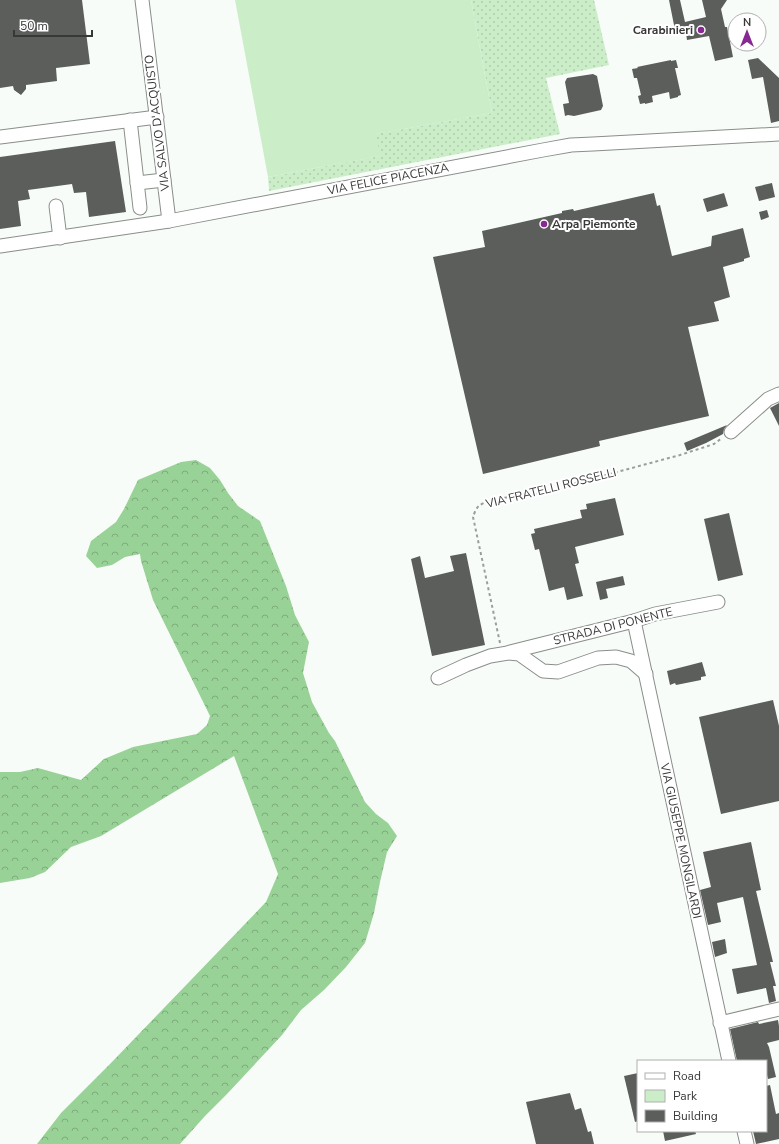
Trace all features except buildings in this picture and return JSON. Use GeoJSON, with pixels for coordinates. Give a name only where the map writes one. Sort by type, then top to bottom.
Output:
{"type":"FeatureCollection","features":[{"type":"Feature","properties":{"kind":"street","name":"VIA SALVO D'ACQUISTO"},"geometry":{"type":"LineString","coordinates":[[143,0],[169,221]]}},
{"type":"Feature","properties":{"kind":"street"},"geometry":{"type":"LineString","coordinates":[[0,136],[157,117]]}},
{"type":"Feature","properties":{"kind":"street"},"geometry":{"type":"LineString","coordinates":[[130,120],[140,208]]}},
{"type":"Feature","properties":{"kind":"street","name":"VIA FELICE PIACENZA"},"geometry":{"type":"LineString","coordinates":[[0,246],[169,221],[527,152],[571,145],[779,134]]}},
{"type":"Feature","properties":{"kind":"street"},"geometry":{"type":"LineString","coordinates":[[137,183],[164,180]]}},
{"type":"Feature","properties":{"kind":"street"},"geometry":{"type":"LineString","coordinates":[[56,206],[60,238]]}},
{"type":"Feature","properties":{"kind":"street"},"geometry":{"type":"LineString","coordinates":[[732,432],[768,399],[779,394]]}},
{"type":"Feature","properties":{"kind":"street","name":"STRADA DI PONENTE"},"geometry":{"type":"LineString","coordinates":[[438,678],[490,656],[634,621],[655,614],[718,602]]}},
{"type":"Feature","properties":{"kind":"street","name":"VIA GIUSEPPE MONGILARDI"},"geometry":{"type":"LineString","coordinates":[[634,621],[729,1060]]}},
{"type":"Feature","properties":{"kind":"street"},"geometry":{"type":"LineString","coordinates":[[505,653],[519,654],[543,671],[558,672],[598,658],[616,657],[631,661],[646,674]]}},
{"type":"Feature","properties":{"kind":"street"},"geometry":{"type":"LineString","coordinates":[[720,1023],[779,1009]]}},
{"type":"Feature","properties":{"kind":"street"},"geometry":{"type":"LineString","coordinates":[[744,1132],[747,1144]]}},
{"type":"Feature","properties":{"kind":"path","name":"VIA FRATELLI ROSSELLI"},"geometry":{"type":"LineString","coordinates":[[505,653],[473,517],[478,506],[489,501],[532,495],[680,455],[714,444],[732,432]]}},
{"type":"Feature","properties":{"kind":"green space"},"geometry":{"type":"Polygon","coordinates":[[[235,0],[471,0],[492,113],[376,134],[380,156],[268,177],[235,0]]]}},
{"type":"Feature","properties":{"kind":"green space"},"geometry":{"type":"Polygon","coordinates":[[[471,0],[594,0],[609,65],[546,78],[560,134],[269,191],[268,177],[379,156],[375,134],[492,113],[471,0]]]}},
{"type":"Feature","properties":{"kind":"green space"},"geometry":{"type":"Polygon","coordinates":[[[196,460],[210,468],[238,506],[260,521],[286,586],[295,615],[309,642],[303,673],[312,702],[335,741],[365,802],[376,814],[388,823],[397,836],[387,852],[374,913],[365,943],[346,967],[324,990],[301,1010],[282,1035],[180,1144],[37,1144],[61,1113],[266,902],[278,874],[234,756],[101,836],[71,847],[45,872],[30,878],[0,883],[0,772],[20,772],[38,768],[81,780],[104,759],[133,747],[197,734],[207,725],[210,716],[153,600],[140,554],[125,557],[112,565],[97,568],[86,556],[91,541],[116,522],[138,480],[181,462],[196,460]]]}},
{"type":"Feature","properties":{"kind":"place","name":"Carabinieri"},"geometry":{"type":"Point","coordinates":[701,30]}},
{"type":"Feature","properties":{"kind":"place","name":"Arpa Piemonte"},"geometry":{"type":"Point","coordinates":[544,224]}}]}
